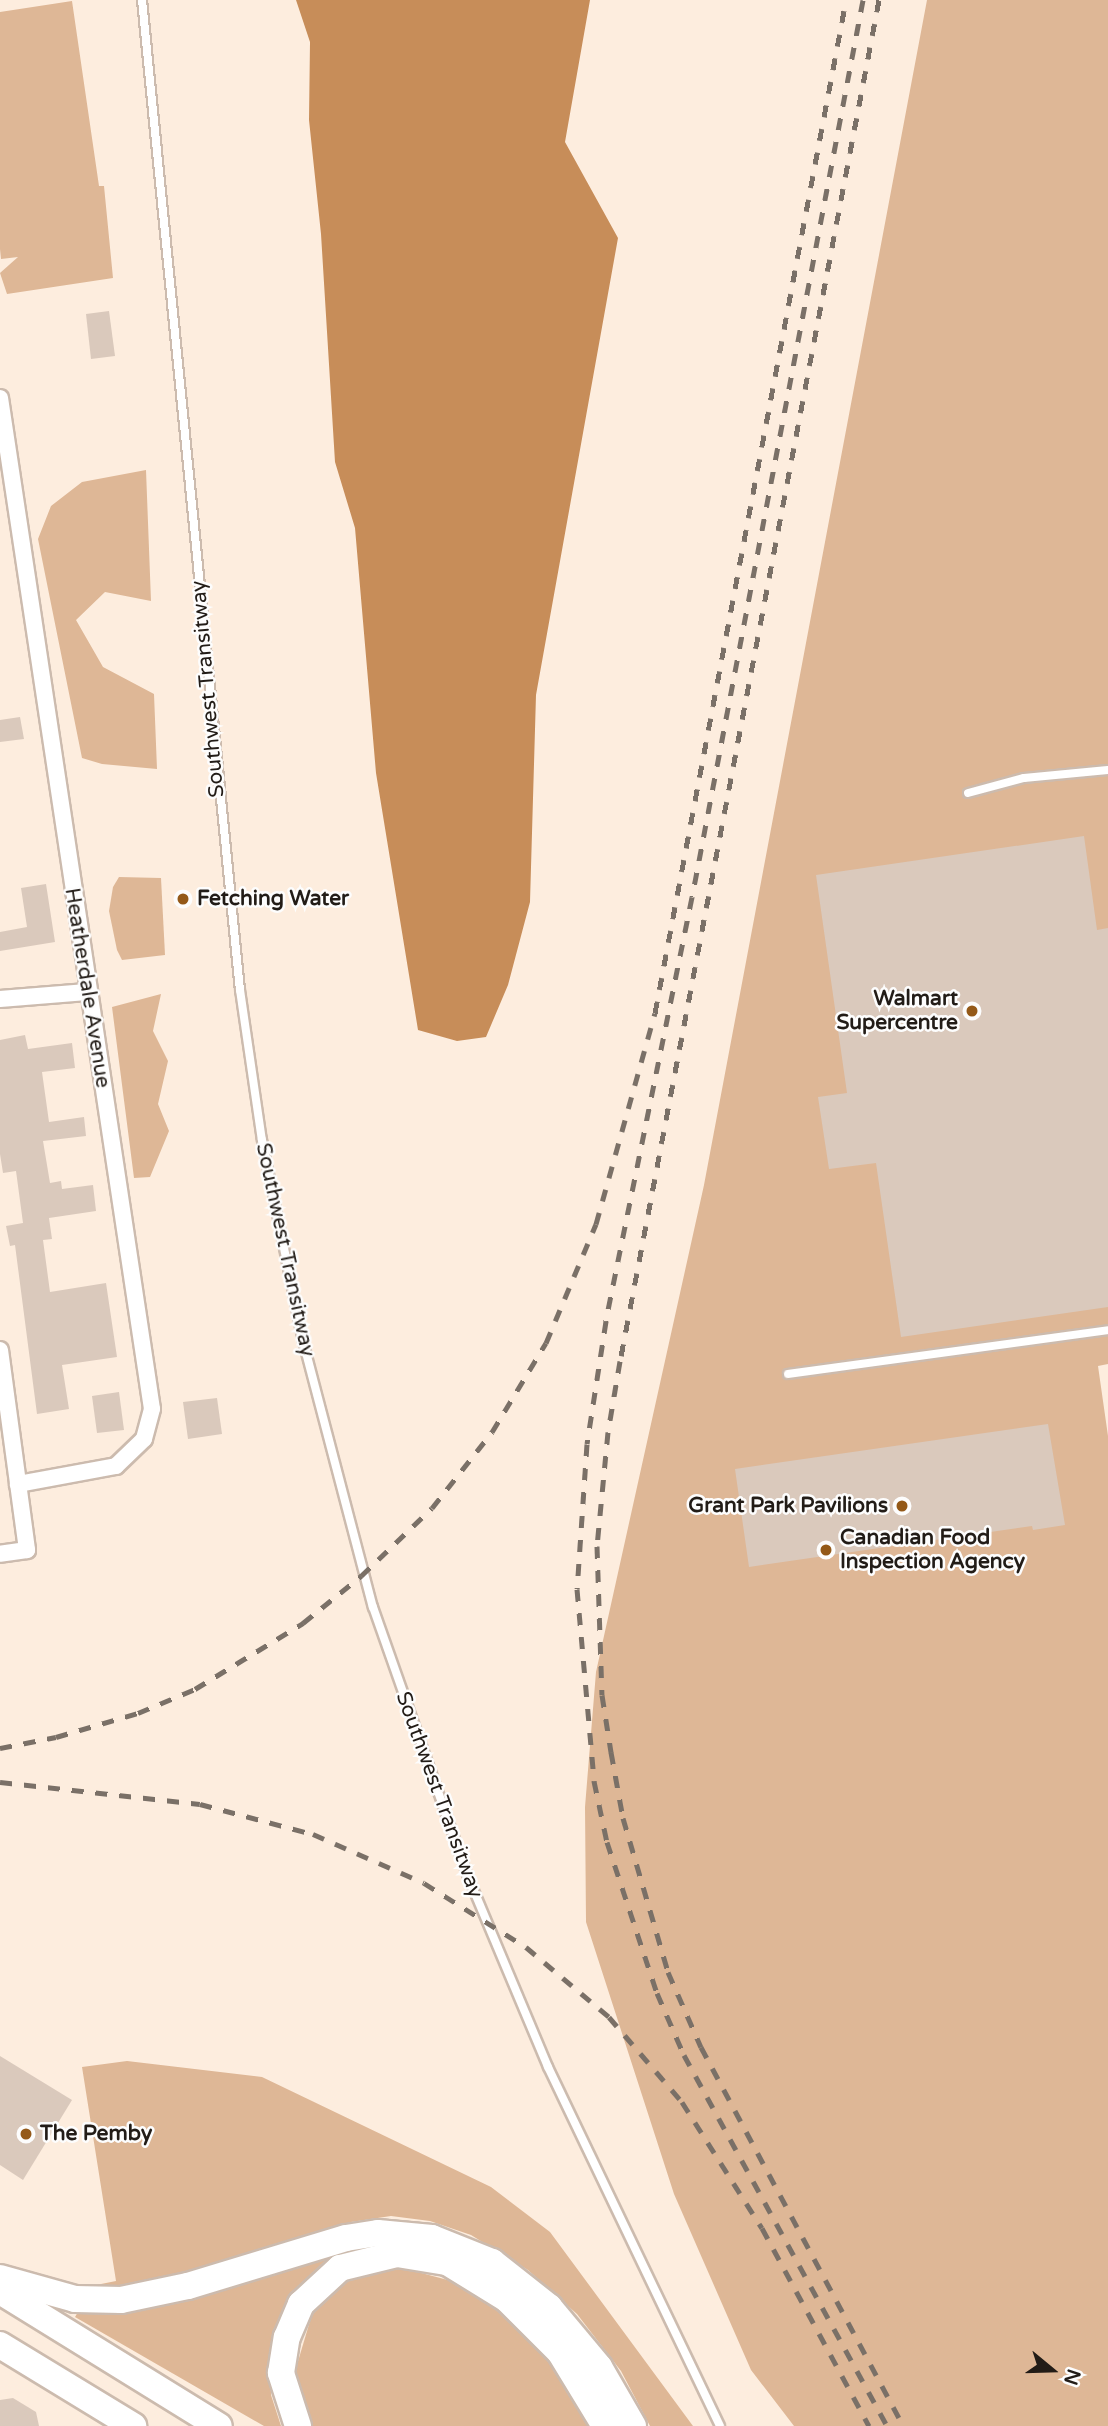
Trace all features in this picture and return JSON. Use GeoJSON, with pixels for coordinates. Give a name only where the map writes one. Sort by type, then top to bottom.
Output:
{"type":"FeatureCollection","features":[{"type":"Feature","properties":{"kind":"main road"},"geometry":{"type":"LineString","coordinates":[[0,2278],[75,2299],[121,2300],[188,2286],[346,2238],[378,2233],[432,2238],[492,2262],[549,2307],[599,2367],[633,2426]]}},
{"type":"Feature","properties":{"kind":"main road"},"geometry":{"type":"LineString","coordinates":[[298,2426],[281,2372],[286,2337],[301,2304],[340,2268],[397,2254],[447,2262],[478,2277],[507,2299],[560,2352],[605,2426]]}},
{"type":"Feature","properties":{"kind":"main road"},"geometry":{"type":"LineString","coordinates":[[0,2291],[219,2426]]}},
{"type":"Feature","properties":{"kind":"main road"},"geometry":{"type":"LineString","coordinates":[[0,2345],[133,2426]]}},
{"type":"Feature","properties":{"kind":"street","name":"Heatherdale Avenue"},"geometry":{"type":"LineString","coordinates":[[0,398],[3,443],[152,1409],[144,1439],[116,1466],[18,1484]]}},
{"type":"Feature","properties":{"kind":"street"},"geometry":{"type":"LineString","coordinates":[[0,999],[87,992]]}},
{"type":"Feature","properties":{"kind":"street"},"geometry":{"type":"LineString","coordinates":[[0,1350],[27,1550],[0,1554]]}},
{"type":"Feature","properties":{"kind":"lane","name":"Southwest Transitway"},"geometry":{"type":"LineString","coordinates":[[142,0],[240,990],[262,1140],[303,1340],[373,1607],[469,1879],[548,2067],[720,2426]]}},
{"type":"Feature","properties":{"kind":"lane"},"geometry":{"type":"LineString","coordinates":[[968,793],[1024,778],[1108,770]]}},
{"type":"Feature","properties":{"kind":"lane"},"geometry":{"type":"LineString","coordinates":[[788,1374],[1108,1330]]}},
{"type":"Feature","properties":{"kind":"shaded area"},"geometry":{"type":"Polygon","coordinates":[[[296,0],[590,0],[565,142],[618,238],[536,695],[530,902],[508,985],[486,1037],[457,1041],[418,1030],[376,773],[355,528],[335,462],[321,234],[309,120],[310,42],[296,0]]]}},
{"type":"Feature","properties":{"kind":"shaded area"},"geometry":{"type":"Polygon","coordinates":[[[927,0],[1108,0],[1108,1364],[1098,1366],[1108,1436],[1108,2426],[794,2426],[751,2370],[674,2194],[586,1922],[585,1807],[596,1672],[704,1185],[927,0]]]}},
{"type":"Feature","properties":{"kind":"shaded area"},"geometry":{"type":"Polygon","coordinates":[[[72,1],[99,186],[104,186],[113,278],[7,294],[0,273],[18,257],[1,259],[0,249],[0,12],[72,1]]]}},
{"type":"Feature","properties":{"kind":"shaded area"},"geometry":{"type":"Polygon","coordinates":[[[146,470],[151,601],[105,592],[76,620],[103,667],[154,694],[157,769],[102,764],[82,758],[38,539],[51,506],[82,482],[146,470]]]}},
{"type":"Feature","properties":{"kind":"shaded area"},"geometry":{"type":"Polygon","coordinates":[[[119,877],[161,878],[165,955],[122,960],[117,950],[109,911],[113,887],[119,877]]]}},
{"type":"Feature","properties":{"kind":"shaded area"},"geometry":{"type":"Polygon","coordinates":[[[161,994],[153,1031],[168,1061],[158,1104],[169,1131],[150,1177],[134,1178],[112,1007],[161,994]]]}},
{"type":"Feature","properties":{"kind":"shaded area"},"geometry":{"type":"Polygon","coordinates":[[[127,2061],[262,2077],[491,2187],[550,2232],[693,2426],[650,2426],[621,2371],[577,2314],[528,2270],[471,2235],[430,2221],[391,2216],[351,2222],[158,2282],[126,2289],[91,2286],[116,2281],[82,2067],[127,2061]]]}},
{"type":"Feature","properties":{"kind":"shaded area"},"geometry":{"type":"Polygon","coordinates":[[[326,2252],[343,2252],[298,2287],[279,2321],[270,2350],[271,2395],[281,2426],[264,2426],[75,2317],[78,2312],[159,2306],[326,2252]]]}},
{"type":"Feature","properties":{"kind":"shaded area"},"geometry":{"type":"Polygon","coordinates":[[[395,2266],[459,2283],[501,2311],[553,2365],[592,2426],[313,2426],[297,2386],[296,2368],[313,2311],[348,2280],[395,2266]]]}},
{"type":"Feature","properties":{"kind":"building"},"geometry":{"type":"Polygon","coordinates":[[[109,311],[115,356],[91,359],[86,314],[109,311]]]}},
{"type":"Feature","properties":{"kind":"building"},"geometry":{"type":"Polygon","coordinates":[[[20,717],[24,739],[0,742],[0,720],[20,717]]]}},
{"type":"Feature","properties":{"kind":"building","name":"Walmart Supercentre"},"geometry":{"type":"Polygon","coordinates":[[[1084,836],[1097,930],[1108,928],[1108,1307],[901,1337],[876,1163],[829,1169],[818,1097],[847,1093],[816,875],[1084,836]]]}},
{"type":"Feature","properties":{"kind":"building"},"geometry":{"type":"Polygon","coordinates":[[[46,884],[55,942],[0,951],[0,932],[27,927],[21,888],[46,884]]]}},
{"type":"Feature","properties":{"kind":"building"},"geometry":{"type":"Polygon","coordinates":[[[25,1035],[28,1049],[72,1043],[75,1068],[42,1072],[49,1122],[84,1117],[86,1136],[43,1141],[50,1183],[61,1181],[62,1189],[93,1185],[96,1211],[49,1218],[52,1239],[43,1240],[50,1292],[106,1283],[117,1357],[62,1365],[69,1409],[37,1414],[15,1245],[10,1246],[6,1226],[23,1223],[16,1171],[3,1173],[0,1154],[0,1040],[25,1035]]]}},
{"type":"Feature","properties":{"kind":"building"},"geometry":{"type":"Polygon","coordinates":[[[119,1392],[124,1430],[97,1433],[92,1396],[119,1392]]]}},
{"type":"Feature","properties":{"kind":"building"},"geometry":{"type":"Polygon","coordinates":[[[217,1398],[222,1434],[188,1439],[183,1402],[217,1398]]]}},
{"type":"Feature","properties":{"kind":"building","name":"Grant Park Pavilions"},"geometry":{"type":"Polygon","coordinates":[[[1048,1424],[1065,1525],[1033,1530],[1032,1526],[749,1567],[735,1469],[1048,1424]]]}},
{"type":"Feature","properties":{"kind":"building","name":"The Pemby"},"geometry":{"type":"Polygon","coordinates":[[[0,2056],[72,2100],[23,2180],[0,2165],[0,2056]]]}},
{"type":"Feature","properties":{"kind":"building"},"geometry":{"type":"Polygon","coordinates":[[[13,2398],[36,2412],[39,2426],[0,2426],[0,2400],[13,2398]]]}},
{"type":"Feature","properties":{"kind":"railway"},"geometry":{"type":"LineString","coordinates":[[0,1748],[56,1737],[138,1713],[195,1689],[303,1623],[361,1576],[432,1508],[492,1432],[546,1343],[596,1224],[655,1013],[846,0]]}},
{"type":"Feature","properties":{"kind":"railway"},"geometry":{"type":"LineString","coordinates":[[863,0],[692,897],[606,1321],[587,1444],[577,1589],[594,1781],[607,1842],[657,1993],[684,2055],[887,2426]]}},
{"type":"Feature","properties":{"kind":"railway"},"geometry":{"type":"LineString","coordinates":[[879,0],[620,1361],[608,1432],[597,1546],[602,1695],[611,1752],[623,1818],[668,1972],[701,2047],[903,2426]]}},
{"type":"Feature","properties":{"kind":"railway"},"geometry":{"type":"LineString","coordinates":[[0,1782],[200,1804],[313,1834],[424,1883],[526,1947],[609,2017],[682,2102],[762,2228],[869,2426]]}},
{"type":"Feature","properties":{"kind":"place","name":"Fetching Water"},"geometry":{"type":"Point","coordinates":[183,899]}},
{"type":"Feature","properties":{"kind":"place","name":"Walmart Supercentre"},"geometry":{"type":"Point","coordinates":[972,1011]}},
{"type":"Feature","properties":{"kind":"place","name":"Grant Park Pavilions"},"geometry":{"type":"Point","coordinates":[902,1506]}},
{"type":"Feature","properties":{"kind":"place","name":"Canadian Food Inspection Agency"},"geometry":{"type":"Point","coordinates":[826,1550]}},
{"type":"Feature","properties":{"kind":"place","name":"The Pemby"},"geometry":{"type":"Point","coordinates":[26,2134]}}]}
